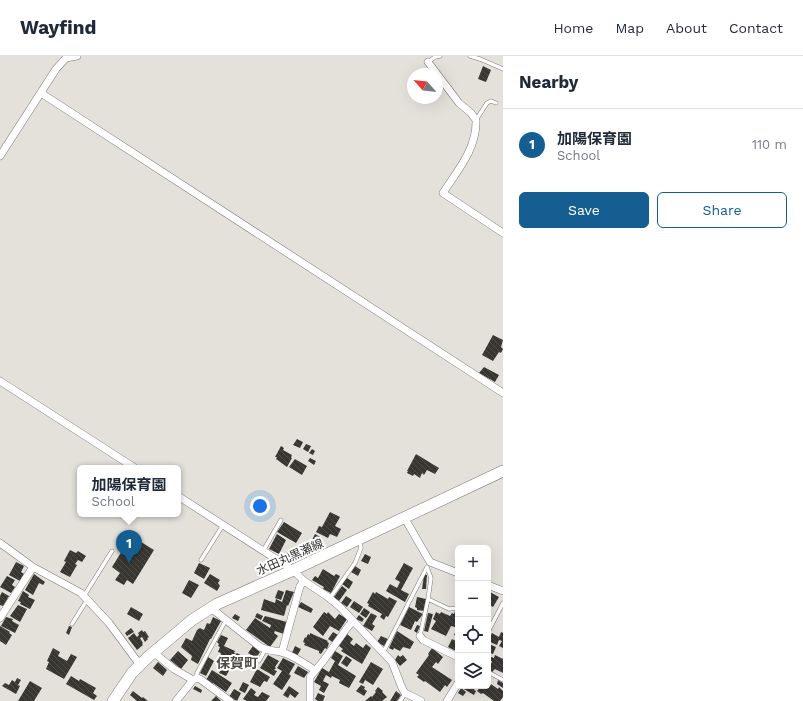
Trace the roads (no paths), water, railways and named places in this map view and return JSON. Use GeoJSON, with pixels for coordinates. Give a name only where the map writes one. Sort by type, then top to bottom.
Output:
{"type":"FeatureCollection","features":[{"type":"Feature","properties":{"kind":"main road","name":"水田丸黒瀬線"},"geometry":{"type":"LineString","coordinates":[[113,701],[140,665],[153,652],[186,624],[211,608],[241,592],[293,570],[503,471]]}},
{"type":"Feature","properties":{"kind":"street"},"geometry":{"type":"LineString","coordinates":[[0,156],[56,69],[66,58],[77,56]]}},
{"type":"Feature","properties":{"kind":"street"},"geometry":{"type":"LineString","coordinates":[[428,62],[459,103],[476,120],[476,134],[472,147],[443,193],[503,233]]}},
{"type":"Feature","properties":{"kind":"street"},"geometry":{"type":"LineString","coordinates":[[41,93],[503,393]]}},
{"type":"Feature","properties":{"kind":"street"},"geometry":{"type":"LineString","coordinates":[[0,381],[130,465]]}},
{"type":"Feature","properties":{"kind":"street"},"geometry":{"type":"LineString","coordinates":[[181,498],[293,570],[304,581],[330,598],[354,621],[392,662],[405,693],[421,701]]}},
{"type":"Feature","properties":{"kind":"street"},"geometry":{"type":"LineString","coordinates":[[404,517],[428,565],[455,573]]}},
{"type":"Feature","properties":{"kind":"street"},"geometry":{"type":"LineString","coordinates":[[0,543],[33,567],[70,586],[85,598],[109,623],[140,665]]}},
{"type":"Feature","properties":{"kind":"street"},"geometry":{"type":"LineString","coordinates":[[0,618],[33,567]]}},
{"type":"Feature","properties":{"kind":"street"},"geometry":{"type":"LineString","coordinates":[[282,652],[300,586],[304,581]]}},
{"type":"Feature","properties":{"kind":"street"},"geometry":{"type":"LineString","coordinates":[[491,586],[503,591]]}},
{"type":"Feature","properties":{"kind":"street"},"geometry":{"type":"LineString","coordinates":[[211,608],[265,650],[288,654],[315,670]]}},
{"type":"Feature","properties":{"kind":"street"},"geometry":{"type":"LineString","coordinates":[[310,701],[310,677],[354,621]]}},
{"type":"Feature","properties":{"kind":"street"},"geometry":{"type":"LineString","coordinates":[[420,636],[424,640],[455,656]]}},
{"type":"Feature","properties":{"kind":"street"},"geometry":{"type":"LineString","coordinates":[[153,652],[174,669],[195,680],[207,684],[230,701]]}},
{"type":"Feature","properties":{"kind":"street"},"geometry":{"type":"LineString","coordinates":[[176,701],[195,680]]}},
{"type":"Feature","properties":{"kind":"street"},"geometry":{"type":"LineString","coordinates":[[446,701],[455,688]]}},
{"type":"Feature","properties":{"kind":"lane"},"geometry":{"type":"LineString","coordinates":[[428,62],[435,57],[440,56]]}},
{"type":"Feature","properties":{"kind":"lane"},"geometry":{"type":"LineString","coordinates":[[470,56],[503,69]]}},
{"type":"Feature","properties":{"kind":"lane"},"geometry":{"type":"LineString","coordinates":[[476,120],[487,103],[491,101],[496,103]]}},
{"type":"Feature","properties":{"kind":"lane"},"geometry":{"type":"LineString","coordinates":[[263,550],[282,520]]}},
{"type":"Feature","properties":{"kind":"lane"},"geometry":{"type":"LineString","coordinates":[[201,560],[223,525]]}},
{"type":"Feature","properties":{"kind":"lane"},"geometry":{"type":"LineString","coordinates":[[330,598],[355,563],[361,548],[360,539]]}},
{"type":"Feature","properties":{"kind":"lane"},"geometry":{"type":"LineString","coordinates":[[72,624],[112,551]]}},
{"type":"Feature","properties":{"kind":"lane"},"geometry":{"type":"LineString","coordinates":[[420,636],[431,578],[428,565]]}},
{"type":"Feature","properties":{"kind":"lane"},"geometry":{"type":"LineString","coordinates":[[383,652],[428,565]]}},
{"type":"Feature","properties":{"kind":"lane"},"geometry":{"type":"LineString","coordinates":[[428,599],[449,609],[455,608]]}},
{"type":"Feature","properties":{"kind":"lane"},"geometry":{"type":"LineString","coordinates":[[491,626],[503,603]]}},
{"type":"Feature","properties":{"kind":"lane"},"geometry":{"type":"LineString","coordinates":[[195,680],[197,673],[226,620]]}},
{"type":"Feature","properties":{"kind":"lane"},"geometry":{"type":"LineString","coordinates":[[259,660],[265,650]]}},
{"type":"Feature","properties":{"kind":"lane"},"geometry":{"type":"LineString","coordinates":[[491,674],[503,680]]}},
{"type":"Feature","properties":{"kind":"lane"},"geometry":{"type":"LineString","coordinates":[[400,701],[405,693]]}},
{"type":"Feature","properties":{"kind":"place","name":"加陽保育園"},"geometry":{"type":"Point","coordinates":[129,563]}},
{"type":"Feature","properties":{"kind":"district","name":"保賀町"},"geometry":{"type":"Point","coordinates":[237,663]}}]}
